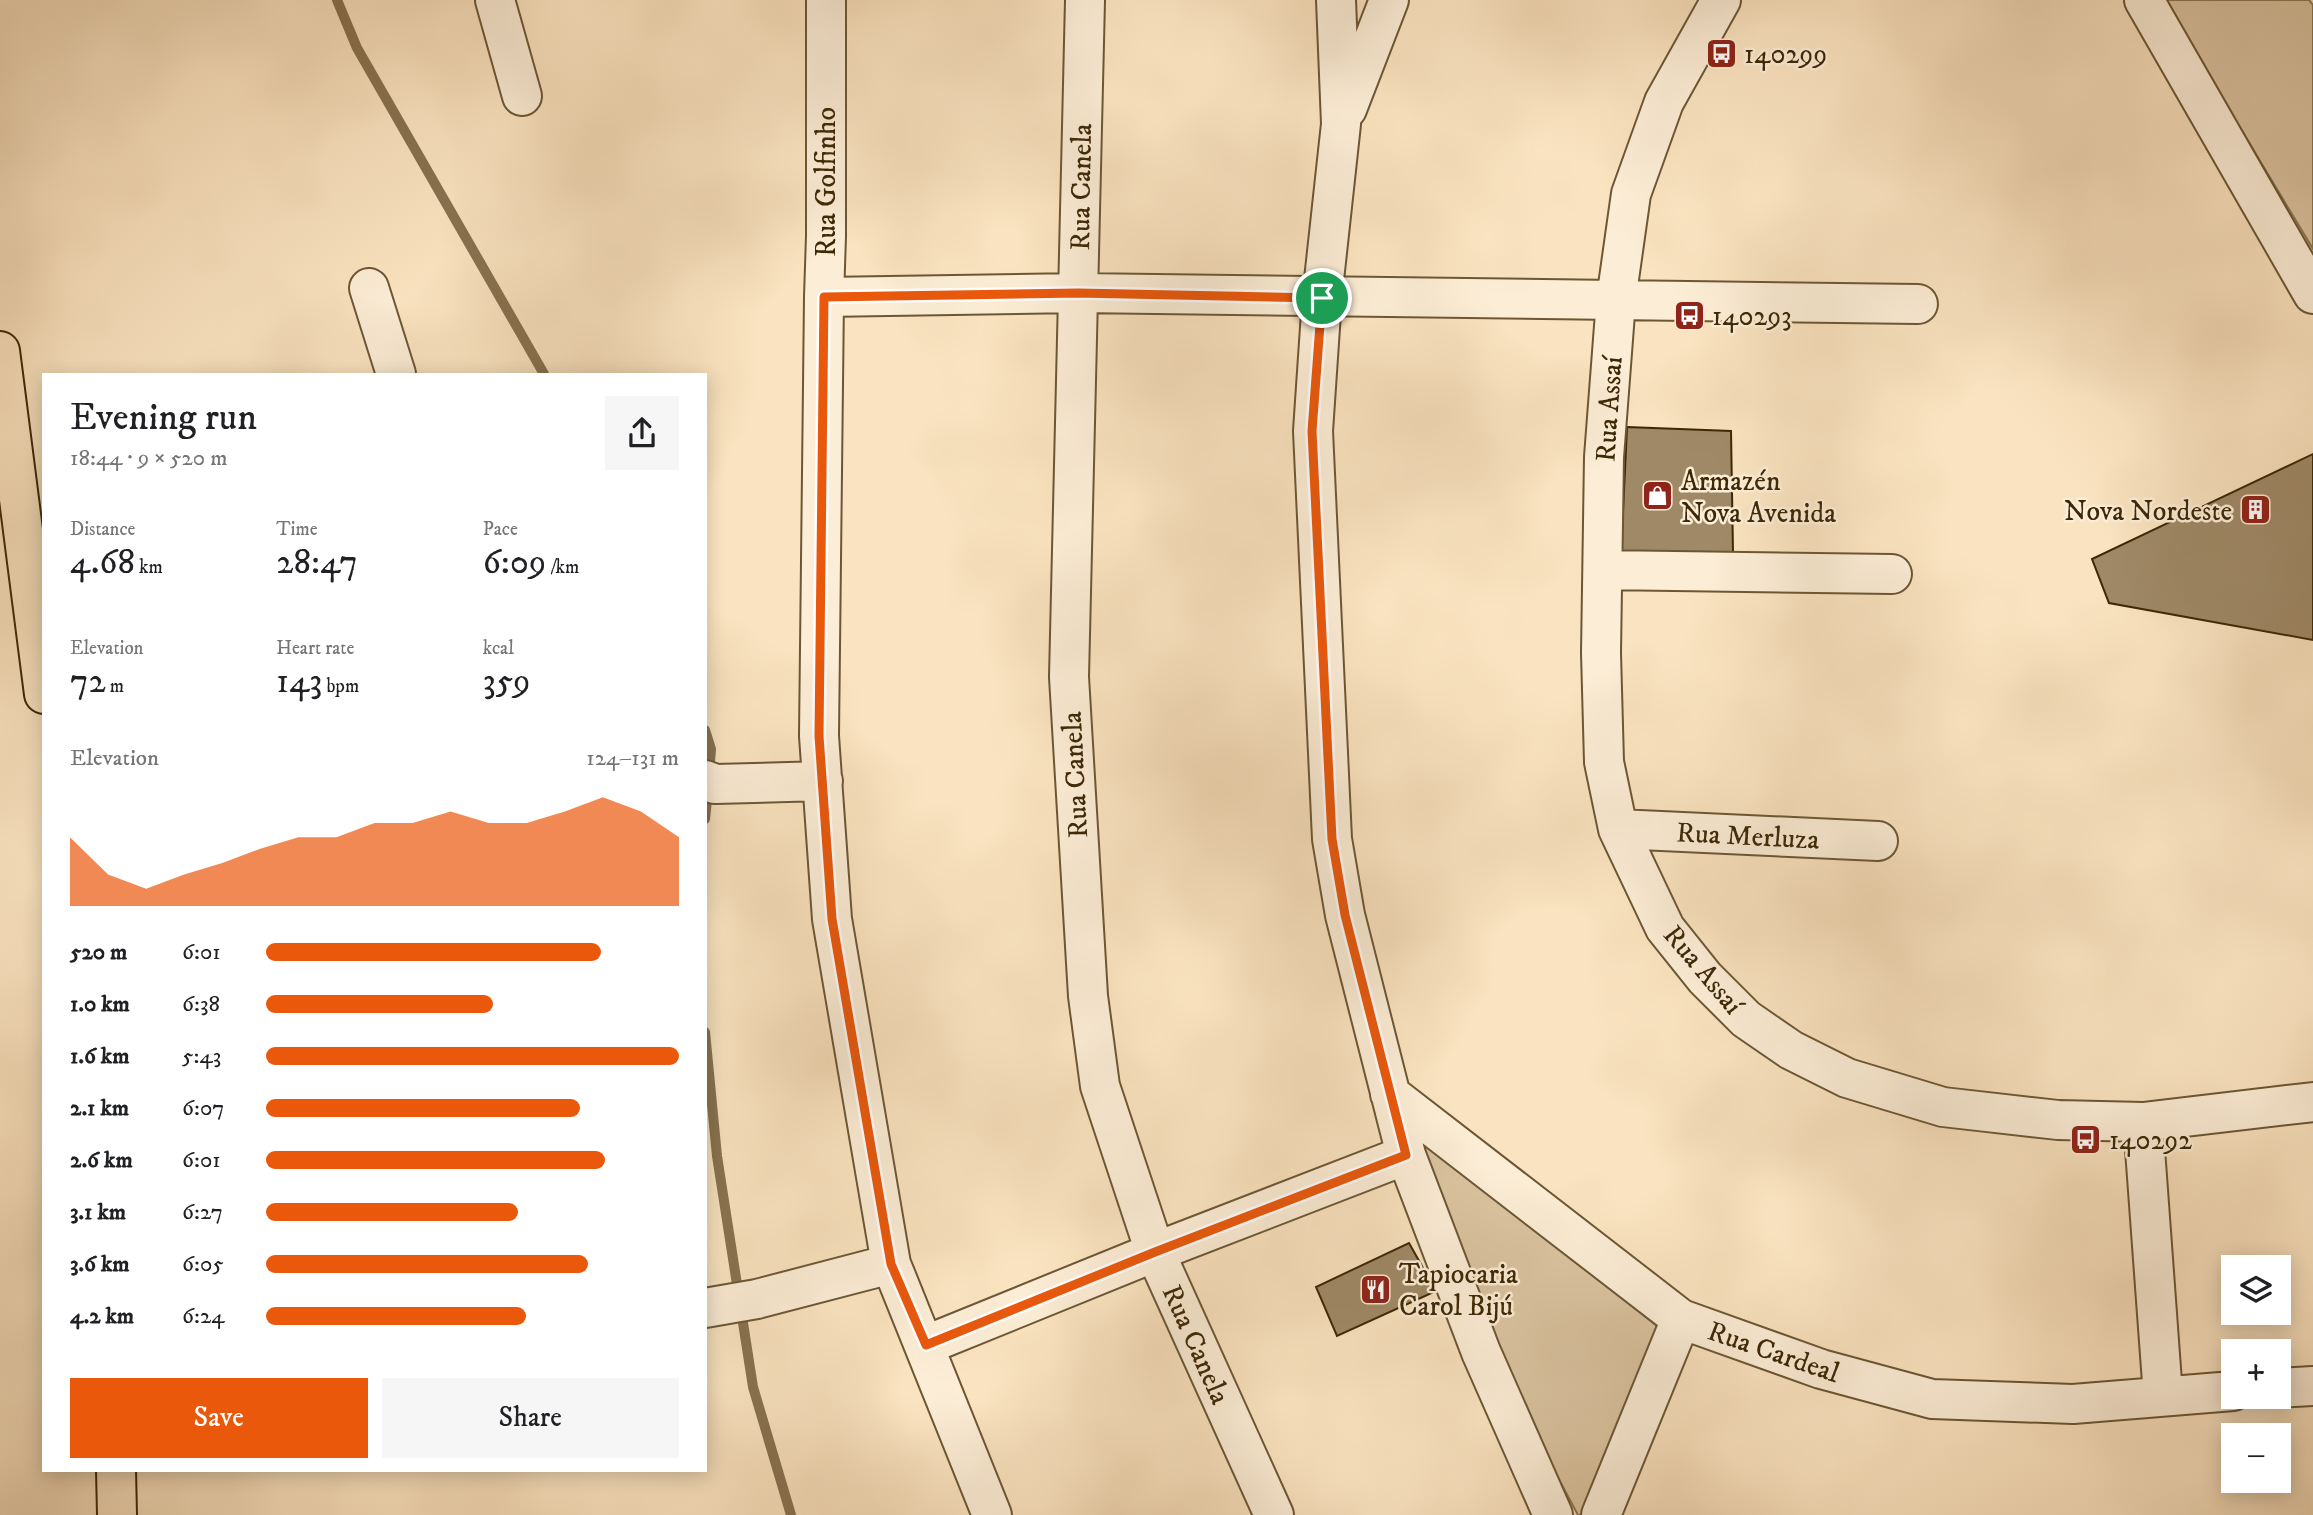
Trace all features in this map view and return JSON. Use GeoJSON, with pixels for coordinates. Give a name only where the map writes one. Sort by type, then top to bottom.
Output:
{"type":"FeatureCollection","features":[{"type":"Feature","properties":{"kind":"main road"},"geometry":{"type":"LineString","coordinates":[[0,351],[42,678]]}},
{"type":"Feature","properties":{"kind":"main road"},"geometry":{"type":"LineString","coordinates":[[116,1472],[117,1515]]}},
{"type":"Feature","properties":{"kind":"street"},"geometry":{"type":"LineString","coordinates":[[495,0],[522,96]]}},
{"type":"Feature","properties":{"kind":"street","name":"Rua Golfinho"},"geometry":{"type":"LineString","coordinates":[[826,0],[826,236],[819,736],[832,919],[891,1264],[926,1345],[992,1515]]}},
{"type":"Feature","properties":{"kind":"street","name":"Rua Canela"},"geometry":{"type":"LineString","coordinates":[[1085,0],[1069,677],[1087,996],[1100,1086],[1155,1252],[1274,1515]]}},
{"type":"Feature","properties":{"kind":"street"},"geometry":{"type":"LineString","coordinates":[[1336,0],[1341,124],[1322,298],[1312,431],[1332,839],[1345,915],[1406,1155],[1480,1353],[1553,1515]]}},
{"type":"Feature","properties":{"kind":"street"},"geometry":{"type":"LineString","coordinates":[[1341,124],[1389,0]]}},
{"type":"Feature","properties":{"kind":"street","name":"Rua Assaí"},"geometry":{"type":"LineString","coordinates":[[1721,0],[1664,102],[1631,194],[1615,300],[1604,457],[1601,653],[1604,762],[1618,830],[1665,928],[1705,978],[1746,1020],[1791,1050],[1847,1078],[1943,1107],[2057,1120],[2143,1122],[2313,1102]]}},
{"type":"Feature","properties":{"kind":"street"},"geometry":{"type":"LineString","coordinates":[[2144,0],[2313,294]]}},
{"type":"Feature","properties":{"kind":"street"},"geometry":{"type":"LineString","coordinates":[[369,288],[396,373]]}},
{"type":"Feature","properties":{"kind":"street"},"geometry":{"type":"LineString","coordinates":[[824,297],[1078,293],[1918,304]]}},
{"type":"Feature","properties":{"kind":"street"},"geometry":{"type":"LineString","coordinates":[[1602,570],[1892,574]]}},
{"type":"Feature","properties":{"kind":"street"},"geometry":{"type":"LineString","coordinates":[[710,782],[822,780]]}},
{"type":"Feature","properties":{"kind":"street","name":"Rua Merluza"},"geometry":{"type":"LineString","coordinates":[[1618,830],[1878,841]]}},
{"type":"Feature","properties":{"kind":"street","name":"Rua Cardeal"},"geometry":{"type":"LineString","coordinates":[[1390,1094],[1681,1319],[1821,1369],[1932,1399],[2073,1404],[2221,1392]]}},
{"type":"Feature","properties":{"kind":"street"},"geometry":{"type":"LineString","coordinates":[[2143,1122],[2163,1396]]}},
{"type":"Feature","properties":{"kind":"street"},"geometry":{"type":"LineString","coordinates":[[926,1345],[1155,1252],[1406,1155]]}},
{"type":"Feature","properties":{"kind":"street"},"geometry":{"type":"LineString","coordinates":[[707,1308],[757,1299],[891,1264]]}},
{"type":"Feature","properties":{"kind":"street"},"geometry":{"type":"LineString","coordinates":[[1601,1515],[1681,1319]]}},
{"type":"Feature","properties":{"kind":"street"},"geometry":{"type":"LineString","coordinates":[[2291,1387],[2313,1386]]}},
{"type":"Feature","properties":{"kind":"shaded area"},"geometry":{"type":"Polygon","coordinates":[[[2163,0],[2309,0],[2313,5],[2313,249],[2163,0]]]}},
{"type":"Feature","properties":{"kind":"shaded area"},"geometry":{"type":"Polygon","coordinates":[[[1415,1134],[1662,1330],[1584,1515],[1578,1515],[1519,1405],[1415,1134]]]}},
{"type":"Feature","properties":{"kind":"building"},"geometry":{"type":"Polygon","coordinates":[[[1627,427],[1731,431],[1733,552],[1621,555],[1627,427]]]}},
{"type":"Feature","properties":{"kind":"building","name":"Nova Nordeste"},"geometry":{"type":"Polygon","coordinates":[[[2313,454],[2313,640],[2109,603],[2092,559],[2313,454]]]}},
{"type":"Feature","properties":{"kind":"building","name":"Tapiocaria Carol Bijú"},"geometry":{"type":"Polygon","coordinates":[[[1409,1243],[1436,1291],[1337,1336],[1316,1287],[1409,1243]]]}},
{"type":"Feature","properties":{"kind":"waterway"},"geometry":{"type":"LineString","coordinates":[[337,0],[357,48],[543,373]]}},
{"type":"Feature","properties":{"kind":"waterway"},"geometry":{"type":"LineString","coordinates":[[707,736],[711,749],[709,774]]}},
{"type":"Feature","properties":{"kind":"waterway"},"geometry":{"type":"LineString","coordinates":[[707,800],[708,790]]}},
{"type":"Feature","properties":{"kind":"waterway"},"geometry":{"type":"LineString","coordinates":[[707,1053],[717,1156],[753,1387],[791,1515]]}},
{"type":"Feature","properties":{"kind":"place","name":"140299"},"geometry":{"type":"Point","coordinates":[1721,53]}},
{"type":"Feature","properties":{"kind":"place","name":"140293"},"geometry":{"type":"Point","coordinates":[1689,315]}},
{"type":"Feature","properties":{"kind":"place","name":"Armazén Nova Avenida"},"geometry":{"type":"Point","coordinates":[1658,496]}},
{"type":"Feature","properties":{"kind":"place","name":"Nova Nordeste"},"geometry":{"type":"Point","coordinates":[2255,510]}},
{"type":"Feature","properties":{"kind":"place","name":"140292"},"geometry":{"type":"Point","coordinates":[2086,1139]}},
{"type":"Feature","properties":{"kind":"place","name":"Tapiocaria Carol Bijú"},"geometry":{"type":"Point","coordinates":[1376,1289]}},
{"type":"Feature","properties":{"kind":"route"},"geometry":{"type":"LineString","coordinates":[[1078,293],[1322,298],[1312,431],[1332,839],[1345,915],[1406,1155],[1155,1252],[926,1345],[891,1264],[832,919],[819,736],[824,297],[1078,293]]}}]}
